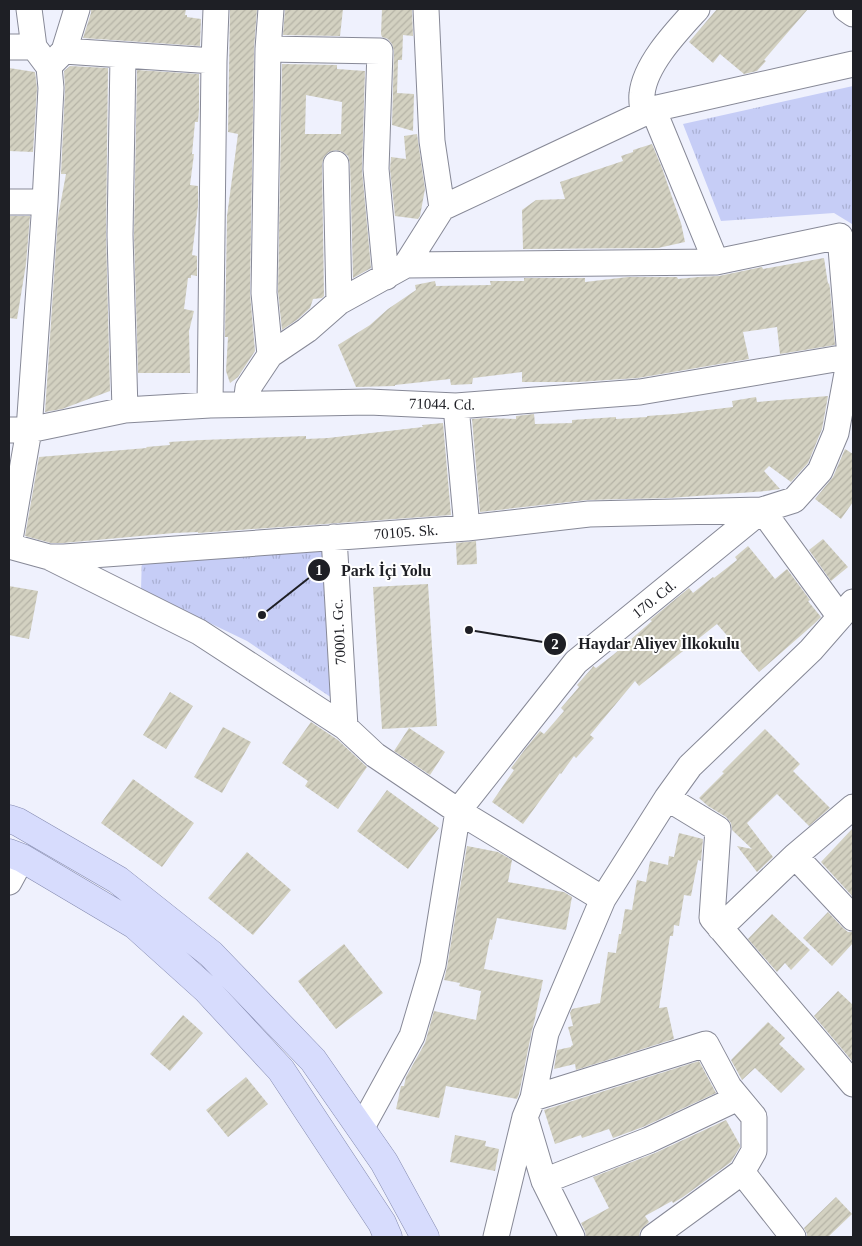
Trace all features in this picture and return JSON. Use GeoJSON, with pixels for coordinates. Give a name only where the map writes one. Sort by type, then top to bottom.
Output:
{"type":"FeatureCollection","features":[{"type":"Feature","properties":{"kind":"main road"},"geometry":{"type":"LineString","coordinates":[[9,819],[18,822],[118,880],[211,954],[313,1060],[384,1162],[425,1237]]}},
{"type":"Feature","properties":{"kind":"main road"},"geometry":{"type":"LineString","coordinates":[[15,856],[135,925],[206,989],[281,1070],[382,1223],[388,1237]]}},
{"type":"Feature","properties":{"kind":"street"},"geometry":{"type":"LineString","coordinates":[[29,9],[30,53],[51,88],[45,202],[19,430],[9,546],[49,557],[199,632],[345,727],[375,755],[458,812],[603,899]]}},
{"type":"Feature","properties":{"kind":"street"},"geometry":{"type":"LineString","coordinates":[[30,53],[77,9]]}},
{"type":"Feature","properties":{"kind":"street"},"geometry":{"type":"LineString","coordinates":[[210,405],[216,9]]}},
{"type":"Feature","properties":{"kind":"street"},"geometry":{"type":"LineString","coordinates":[[270,355],[264,293],[268,49],[271,9]]}},
{"type":"Feature","properties":{"kind":"street"},"geometry":{"type":"LineString","coordinates":[[426,9],[432,141],[442,208]]}},
{"type":"Feature","properties":{"kind":"street"},"geometry":{"type":"LineString","coordinates":[[697,9],[661,51],[649,73],[642,94],[648,112],[716,262]]}},
{"type":"Feature","properties":{"kind":"street"},"geometry":{"type":"LineString","coordinates":[[846,9],[853,14]]}},
{"type":"Feature","properties":{"kind":"street"},"geometry":{"type":"LineString","coordinates":[[268,49],[380,51],[376,169],[396,271]]}},
{"type":"Feature","properties":{"kind":"street"},"geometry":{"type":"LineString","coordinates":[[30,53],[214,61]]}},
{"type":"Feature","properties":{"kind":"street"},"geometry":{"type":"LineString","coordinates":[[124,56],[120,235],[125,410]]}},
{"type":"Feature","properties":{"kind":"street"},"geometry":{"type":"LineString","coordinates":[[246,404],[248,388],[270,355],[306,330],[339,302],[396,271],[442,208],[648,112],[853,64]]}},
{"type":"Feature","properties":{"kind":"street"},"geometry":{"type":"LineString","coordinates":[[336,164],[339,302]]}},
{"type":"Feature","properties":{"kind":"street"},"geometry":{"type":"LineString","coordinates":[[9,202],[45,202]]}},
{"type":"Feature","properties":{"kind":"street"},"geometry":{"type":"LineString","coordinates":[[396,271],[716,262],[840,236],[852,356],[836,433],[820,472],[794,500],[762,510],[847,610],[810,650],[690,766],[667,798],[603,899],[546,1033],[496,1237]]}},
{"type":"Feature","properties":{"kind":"street","name":"71044. Cd."},"geometry":{"type":"LineString","coordinates":[[19,430],[125,410],[210,405],[369,402],[456,406],[640,392],[852,356]]}},
{"type":"Feature","properties":{"kind":"street"},"geometry":{"type":"LineString","coordinates":[[456,406],[467,528]]}},
{"type":"Feature","properties":{"kind":"street","name":"70105. Sk."},"geometry":{"type":"LineString","coordinates":[[49,557],[64,558],[467,528],[589,514],[762,510]]}},
{"type":"Feature","properties":{"kind":"street","name":"170. Cd."},"geometry":{"type":"LineString","coordinates":[[458,812],[576,662],[762,510]]}},
{"type":"Feature","properties":{"kind":"street","name":"70001. Gc."},"geometry":{"type":"LineString","coordinates":[[334,537],[345,727]]}},
{"type":"Feature","properties":{"kind":"street"},"geometry":{"type":"LineString","coordinates":[[667,798],[718,829],[712,918],[853,1084]]}},
{"type":"Feature","properties":{"kind":"street"},"geometry":{"type":"LineString","coordinates":[[720,928],[795,856],[853,807]]}},
{"type":"Feature","properties":{"kind":"street"},"geometry":{"type":"LineString","coordinates":[[361,1129],[412,1036],[433,965],[458,812]]}},
{"type":"Feature","properties":{"kind":"street"},"geometry":{"type":"LineString","coordinates":[[9,882],[15,856]]}},
{"type":"Feature","properties":{"kind":"street"},"geometry":{"type":"LineString","coordinates":[[795,856],[853,918]]}},
{"type":"Feature","properties":{"kind":"street"},"geometry":{"type":"LineString","coordinates":[[529,1108],[706,1044],[729,1087],[754,1117],[754,1151],[742,1172],[653,1237]]}},
{"type":"Feature","properties":{"kind":"street"},"geometry":{"type":"LineString","coordinates":[[544,1181],[649,1140],[738,1098]]}},
{"type":"Feature","properties":{"kind":"street"},"geometry":{"type":"LineString","coordinates":[[529,1108],[544,1181],[572,1237]]}},
{"type":"Feature","properties":{"kind":"street"},"geometry":{"type":"LineString","coordinates":[[742,1172],[793,1237]]}},
{"type":"Feature","properties":{"kind":"green space"},"geometry":{"type":"Polygon","coordinates":[[[853,86],[853,229],[852,224],[834,213],[721,221],[683,124],[853,86]]]}},
{"type":"Feature","properties":{"kind":"green space"},"geometry":{"type":"Polygon","coordinates":[[[324,540],[335,700],[247,641],[141,590],[142,556],[324,540]]]}},
{"type":"Feature","properties":{"kind":"building"},"geometry":{"type":"Polygon","coordinates":[[[91,9],[186,9],[185,15],[187,17],[201,19],[200,46],[83,38],[91,9]]]}},
{"type":"Feature","properties":{"kind":"building"},"geometry":{"type":"Polygon","coordinates":[[[230,9],[257,9],[254,49],[250,293],[255,351],[238,377],[230,383],[226,371],[228,337],[225,337],[227,216],[238,134],[228,132],[230,9]]]}},
{"type":"Feature","properties":{"kind":"building"},"geometry":{"type":"Polygon","coordinates":[[[285,9],[343,9],[340,36],[283,35],[285,9]]]}},
{"type":"Feature","properties":{"kind":"building"},"geometry":{"type":"Polygon","coordinates":[[[382,9],[412,9],[413,36],[403,35],[402,60],[398,60],[397,93],[414,94],[413,131],[392,125],[394,51],[392,44],[388,39],[382,37],[381,34],[382,9]]]}},
{"type":"Feature","properties":{"kind":"building"},"geometry":{"type":"Polygon","coordinates":[[[717,9],[808,9],[764,60],[766,61],[757,71],[744,74],[720,54],[713,63],[689,42],[717,9]]]}},
{"type":"Feature","properties":{"kind":"building"},"geometry":{"type":"Polygon","coordinates":[[[282,64],[337,65],[337,69],[365,71],[362,170],[371,268],[353,278],[350,163],[348,156],[336,150],[329,152],[324,157],[322,164],[324,296],[313,299],[310,308],[282,330],[278,292],[282,64]],[[306,95],[305,134],[341,134],[342,102],[306,95]]]}},
{"type":"Feature","properties":{"kind":"building"},"geometry":{"type":"Polygon","coordinates":[[[70,66],[108,68],[106,235],[110,391],[62,409],[45,412],[58,217],[66,174],[61,174],[65,89],[64,71],[70,66]]]}},
{"type":"Feature","properties":{"kind":"building"},"geometry":{"type":"Polygon","coordinates":[[[9,68],[35,72],[37,88],[33,152],[9,151],[9,68]]]}},
{"type":"Feature","properties":{"kind":"building"},"geometry":{"type":"Polygon","coordinates":[[[137,70],[199,74],[199,110],[198,122],[195,122],[192,154],[194,154],[190,185],[198,186],[198,206],[192,255],[197,256],[197,276],[191,275],[191,278],[188,278],[184,309],[194,311],[189,331],[190,373],[138,373],[134,235],[137,70]]]}},
{"type":"Feature","properties":{"kind":"building"},"geometry":{"type":"Polygon","coordinates":[[[417,134],[425,189],[418,219],[395,216],[390,169],[391,157],[406,159],[404,136],[417,134]]]}},
{"type":"Feature","properties":{"kind":"building"},"geometry":{"type":"Polygon","coordinates":[[[652,144],[681,223],[685,242],[658,248],[523,249],[522,210],[536,200],[565,199],[560,182],[623,161],[621,156],[652,144]]]}},
{"type":"Feature","properties":{"kind":"building"},"geometry":{"type":"Polygon","coordinates":[[[9,216],[30,216],[26,264],[17,319],[9,318],[9,216]]]}},
{"type":"Feature","properties":{"kind":"building"},"geometry":{"type":"Polygon","coordinates":[[[824,258],[830,289],[835,345],[780,354],[777,327],[743,332],[749,359],[638,378],[578,382],[522,382],[522,372],[473,378],[472,384],[451,385],[450,379],[395,386],[356,387],[338,345],[370,325],[388,309],[416,290],[415,285],[435,281],[436,286],[491,285],[490,281],[524,281],[524,278],[585,278],[585,282],[628,277],[677,277],[678,279],[719,276],[762,267],[763,269],[824,258]]]}},
{"type":"Feature","properties":{"kind":"building"},"geometry":{"type":"Polygon","coordinates":[[[828,396],[822,429],[808,463],[791,482],[769,466],[764,471],[780,489],[669,498],[587,500],[480,512],[472,419],[516,419],[516,416],[534,414],[535,424],[572,423],[572,420],[647,417],[733,407],[732,401],[756,397],[757,402],[828,396]]]}},
{"type":"Feature","properties":{"kind":"building"},"geometry":{"type":"Polygon","coordinates":[[[443,423],[451,515],[198,533],[174,533],[63,543],[51,543],[25,536],[39,457],[147,448],[170,445],[169,442],[306,436],[306,439],[328,438],[443,423]]]}},
{"type":"Feature","properties":{"kind":"building"},"geometry":{"type":"Polygon","coordinates":[[[845,449],[853,454],[853,502],[841,519],[815,499],[833,477],[845,449]]]}},
{"type":"Feature","properties":{"kind":"building"},"geometry":{"type":"Polygon","coordinates":[[[823,539],[848,567],[831,581],[809,550],[823,539]]]}},
{"type":"Feature","properties":{"kind":"building"},"geometry":{"type":"Polygon","coordinates":[[[476,541],[477,564],[457,565],[456,543],[476,541]]]}},
{"type":"Feature","properties":{"kind":"building"},"geometry":{"type":"Polygon","coordinates":[[[748,546],[775,579],[787,569],[821,617],[759,672],[717,624],[639,686],[635,681],[590,735],[594,738],[576,758],[574,756],[523,824],[492,802],[514,770],[511,768],[540,731],[544,734],[564,711],[561,708],[579,687],[577,685],[593,666],[596,668],[613,655],[652,621],[650,620],[689,588],[693,593],[714,578],[737,560],[735,557],[748,546]]]}},
{"type":"Feature","properties":{"kind":"building"},"geometry":{"type":"Polygon","coordinates":[[[428,584],[437,726],[382,729],[373,587],[428,584]]]}},
{"type":"Feature","properties":{"kind":"building"},"geometry":{"type":"Polygon","coordinates":[[[9,586],[38,591],[29,639],[9,635],[9,586]]]}},
{"type":"Feature","properties":{"kind":"building"},"geometry":{"type":"Polygon","coordinates":[[[170,692],[193,706],[166,749],[143,735],[170,692]]]}},
{"type":"Feature","properties":{"kind":"building"},"geometry":{"type":"Polygon","coordinates":[[[311,722],[338,740],[367,767],[338,809],[305,786],[308,781],[282,763],[311,722]]]}},
{"type":"Feature","properties":{"kind":"building"},"geometry":{"type":"Polygon","coordinates":[[[223,727],[251,742],[222,793],[194,777],[223,727]]]}},
{"type":"Feature","properties":{"kind":"building"},"geometry":{"type":"Polygon","coordinates":[[[409,728],[445,752],[430,775],[394,751],[409,728]]]}},
{"type":"Feature","properties":{"kind":"building"},"geometry":{"type":"Polygon","coordinates":[[[765,729],[800,764],[793,771],[830,808],[809,826],[777,794],[747,823],[773,857],[757,872],[737,846],[752,849],[732,830],[731,823],[726,817],[699,798],[765,729]]]}},
{"type":"Feature","properties":{"kind":"building"},"geometry":{"type":"Polygon","coordinates":[[[133,779],[194,823],[162,867],[101,823],[133,779]]]}},
{"type":"Feature","properties":{"kind":"building"},"geometry":{"type":"Polygon","coordinates":[[[387,790],[439,828],[408,869],[357,831],[387,790]]]}},
{"type":"Feature","properties":{"kind":"building"},"geometry":{"type":"Polygon","coordinates":[[[853,828],[853,897],[821,862],[853,828]]]}},
{"type":"Feature","properties":{"kind":"building"},"geometry":{"type":"Polygon","coordinates":[[[679,833],[703,839],[701,861],[698,860],[691,896],[684,895],[679,926],[674,925],[673,936],[670,936],[659,1008],[667,1007],[674,1039],[576,1070],[575,1064],[554,1069],[557,1050],[573,1045],[568,1027],[573,1026],[570,1013],[572,1009],[600,1003],[608,952],[616,953],[625,909],[632,910],[637,880],[646,882],[650,861],[668,865],[669,856],[674,857],[679,833]]]}},
{"type":"Feature","properties":{"kind":"building"},"geometry":{"type":"Polygon","coordinates":[[[467,846],[498,852],[512,860],[508,882],[564,892],[572,897],[566,930],[497,918],[492,940],[490,939],[484,969],[543,980],[517,1099],[446,1086],[439,1118],[396,1109],[401,1086],[404,1086],[406,1077],[425,1043],[434,1011],[476,1020],[481,991],[459,986],[460,983],[444,980],[467,846]]]}},
{"type":"Feature","properties":{"kind":"building"},"geometry":{"type":"Polygon","coordinates":[[[247,852],[291,890],[253,935],[208,898],[247,852]]]}},
{"type":"Feature","properties":{"kind":"building"},"geometry":{"type":"Polygon","coordinates":[[[828,912],[848,932],[853,932],[853,943],[832,966],[803,938],[828,912]]]}},
{"type":"Feature","properties":{"kind":"building"},"geometry":{"type":"Polygon","coordinates":[[[772,914],[810,950],[791,970],[785,963],[777,972],[748,939],[772,914]]]}},
{"type":"Feature","properties":{"kind":"building"},"geometry":{"type":"Polygon","coordinates":[[[344,944],[383,993],[336,1029],[298,981],[344,944]]]}},
{"type":"Feature","properties":{"kind":"building"},"geometry":{"type":"Polygon","coordinates":[[[838,991],[853,1005],[853,1062],[814,1016],[838,991]]]}},
{"type":"Feature","properties":{"kind":"building"},"geometry":{"type":"Polygon","coordinates":[[[183,1015],[203,1033],[170,1071],[150,1054],[183,1015]]]}},
{"type":"Feature","properties":{"kind":"building"},"geometry":{"type":"Polygon","coordinates":[[[768,1022],[785,1038],[779,1044],[805,1069],[781,1093],[755,1068],[742,1080],[731,1060],[768,1022]]]}},
{"type":"Feature","properties":{"kind":"building"},"geometry":{"type":"Polygon","coordinates":[[[699,1061],[716,1093],[643,1127],[613,1138],[609,1129],[582,1138],[581,1135],[555,1144],[544,1110],[699,1061]]]}},
{"type":"Feature","properties":{"kind":"building"},"geometry":{"type":"Polygon","coordinates":[[[246,1077],[268,1104],[228,1137],[206,1110],[246,1077]]]}},
{"type":"Feature","properties":{"kind":"building"},"geometry":{"type":"Polygon","coordinates":[[[726,1120],[740,1145],[731,1162],[683,1197],[645,1216],[649,1222],[640,1231],[639,1237],[586,1237],[581,1223],[609,1208],[593,1177],[655,1153],[726,1120]]]}},
{"type":"Feature","properties":{"kind":"building"},"geometry":{"type":"Polygon","coordinates":[[[455,1135],[486,1141],[485,1146],[499,1149],[495,1171],[450,1162],[455,1135]]]}},
{"type":"Feature","properties":{"kind":"building"},"geometry":{"type":"Polygon","coordinates":[[[836,1197],[852,1214],[828,1237],[807,1237],[804,1228],[836,1197]]]}},
{"type":"Feature","properties":{"kind":"place","name":"Park İçi Yolu"},"geometry":{"type":"Point","coordinates":[262,615]}},
{"type":"Feature","properties":{"kind":"place","name":"Haydar Aliyev İlkokulu"},"geometry":{"type":"Point","coordinates":[469,630]}}]}
